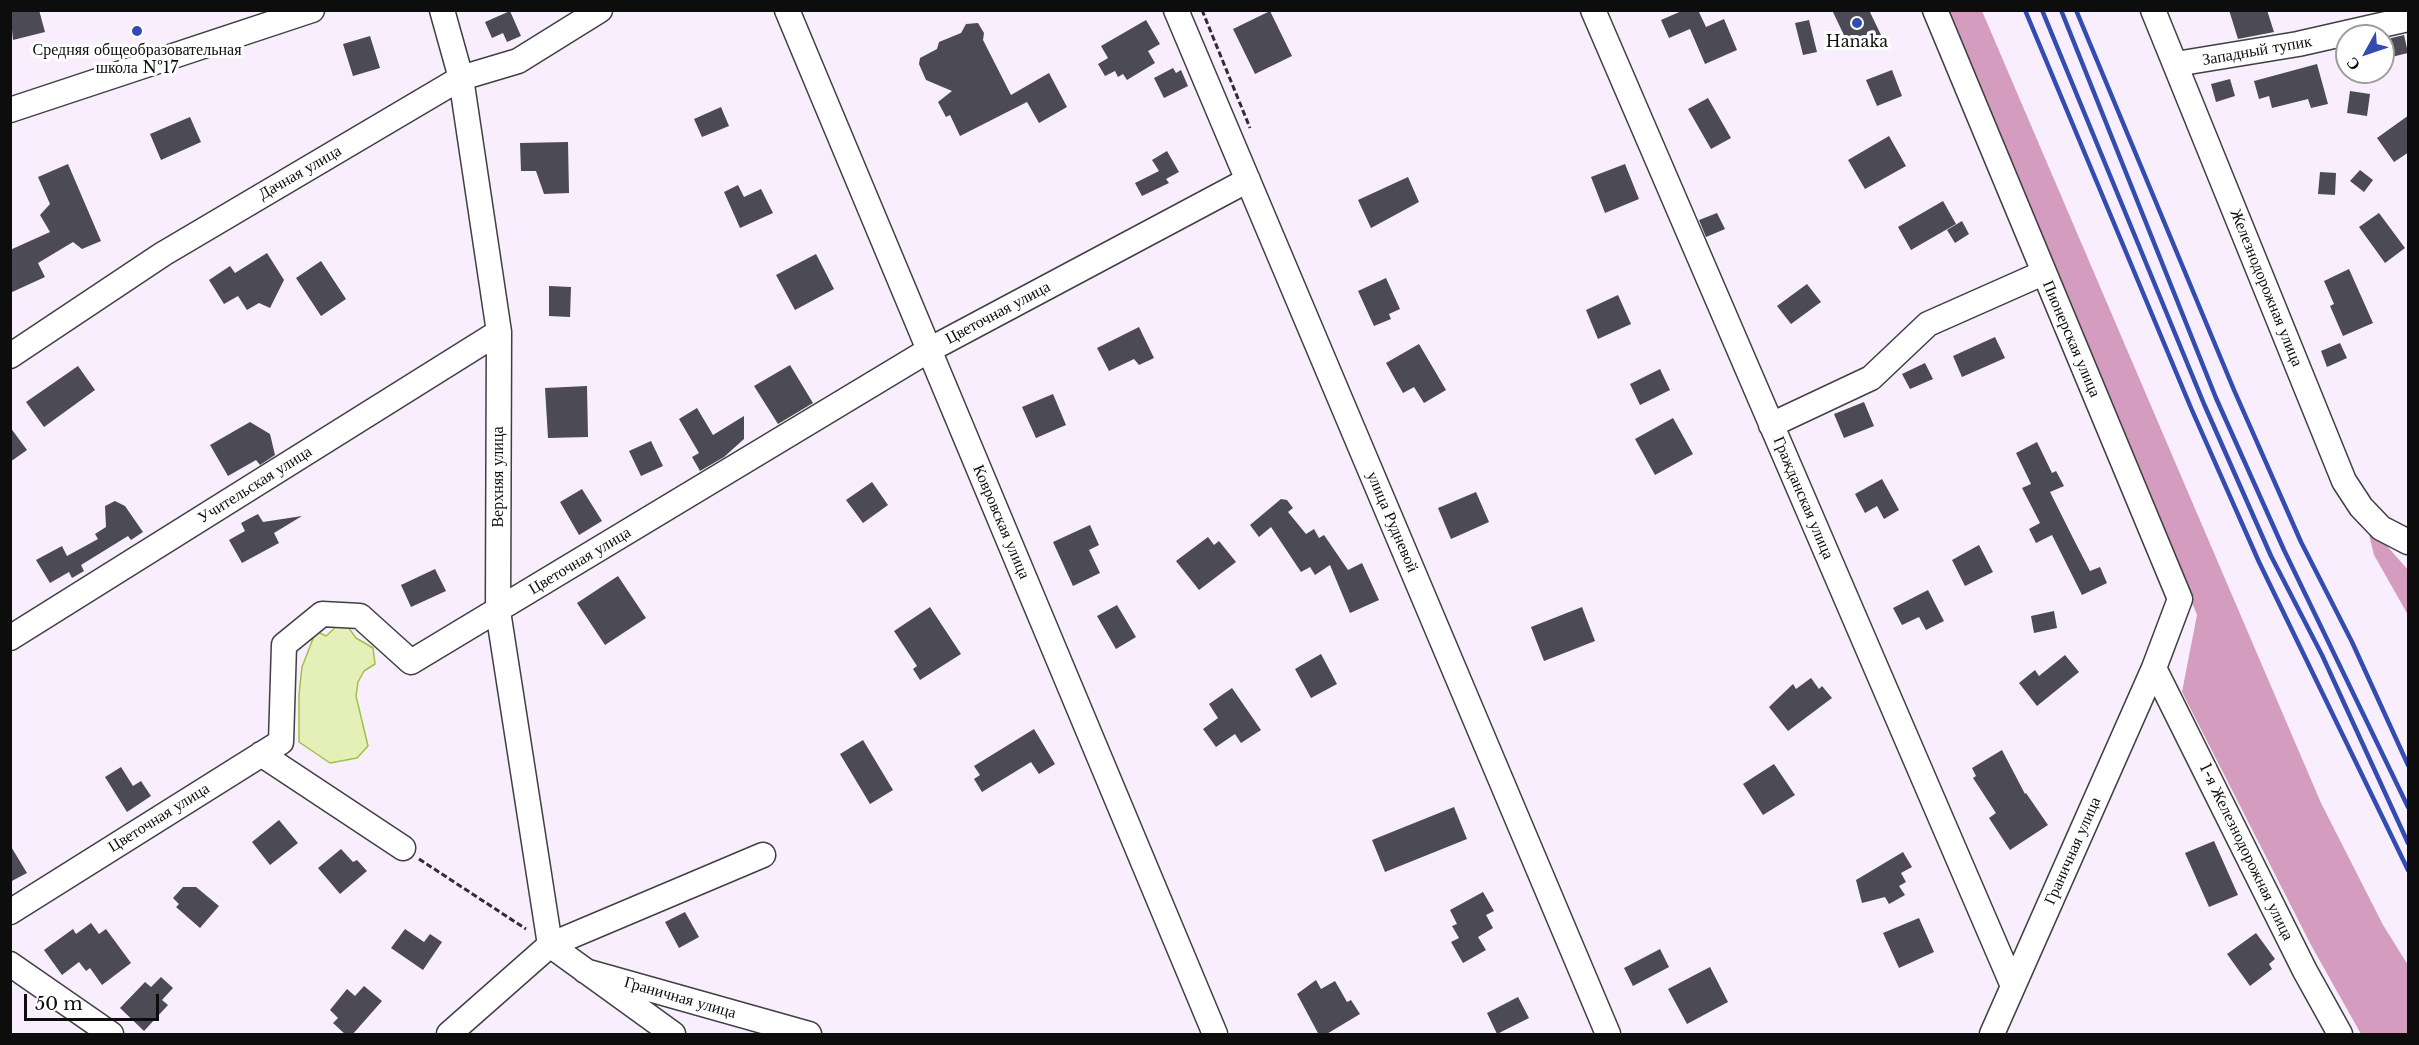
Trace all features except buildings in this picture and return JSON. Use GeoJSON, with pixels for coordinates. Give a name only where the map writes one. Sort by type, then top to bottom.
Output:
{"type":"FeatureCollection","features":[{"type":"Feature","properties":{"kind":"street"},"geometry":{"type":"LineString","coordinates":[[10,110],[312,10]]}},
{"type":"Feature","properties":{"kind":"street","name":"Верхняя улица"},"geometry":{"type":"LineString","coordinates":[[442,10],[461,78],[499,332],[498,611],[550,945]]}},
{"type":"Feature","properties":{"kind":"street","name":"Дачная улица"},"geometry":{"type":"LineString","coordinates":[[10,356],[163,254],[461,78],[518,61],[600,10]]}},
{"type":"Feature","properties":{"kind":"street","name":"Ковровская улица"},"geometry":{"type":"LineString","coordinates":[[787,10],[1215,1035]]}},
{"type":"Feature","properties":{"kind":"street","name":"улица Рудневой"},"geometry":{"type":"LineString","coordinates":[[1176,10],[1608,1035]]}},
{"type":"Feature","properties":{"kind":"street","name":"Гражданская улица"},"geometry":{"type":"LineString","coordinates":[[1593,10],[2013,986]]}},
{"type":"Feature","properties":{"kind":"street","name":"Пионерская улица"},"geometry":{"type":"LineString","coordinates":[[1935,10],[2180,599],[2154,668]]}},
{"type":"Feature","properties":{"kind":"street","name":"Железнодорожная улица"},"geometry":{"type":"LineString","coordinates":[[2153,10],[2344,481],[2361,507],[2381,528],[2409,542]]}},
{"type":"Feature","properties":{"kind":"street","name":"Западный тупик"},"geometry":{"type":"LineString","coordinates":[[2176,64],[2308,42],[2409,19]]}},
{"type":"Feature","properties":{"kind":"street","name":"Цветочная улица"},"geometry":{"type":"LineString","coordinates":[[10,912],[281,742],[284,645],[322,614],[360,616],[411,662],[929,350],[1248,180]]}},
{"type":"Feature","properties":{"kind":"street"},"geometry":{"type":"LineString","coordinates":[[1771,425],[1871,378],[1928,324],[2043,273]]}},
{"type":"Feature","properties":{"kind":"street","name":"Учительская улица"},"geometry":{"type":"LineString","coordinates":[[10,638],[499,332]]}},
{"type":"Feature","properties":{"kind":"street","name":"Граничная улица"},"geometry":{"type":"LineString","coordinates":[[1992,1035],[2154,668]]}},
{"type":"Feature","properties":{"kind":"street","name":"1-я Железнодорожная улица"},"geometry":{"type":"LineString","coordinates":[[2154,668],[2300,961],[2340,1035]]}},
{"type":"Feature","properties":{"kind":"street"},"geometry":{"type":"LineString","coordinates":[[261,754],[403,848]]}},
{"type":"Feature","properties":{"kind":"street"},"geometry":{"type":"LineString","coordinates":[[449,1035],[550,945],[763,855]]}},
{"type":"Feature","properties":{"kind":"street"},"geometry":{"type":"LineString","coordinates":[[550,945],[673,1035]]}},
{"type":"Feature","properties":{"kind":"street"},"geometry":{"type":"LineString","coordinates":[[10,964],[111,1035]]}},
{"type":"Feature","properties":{"kind":"street","name":"Граничная улица"},"geometry":{"type":"LineString","coordinates":[[585,970],[809,1035]]}},
{"type":"Feature","properties":{"kind":"path"},"geometry":{"type":"LineString","coordinates":[[403,848],[550,945]]}},
{"type":"Feature","properties":{"kind":"shaded area"},"geometry":{"type":"Polygon","coordinates":[[[1949,11],[1982,11],[2321,803],[2383,925],[2408,965],[2408,1034],[2361,1034],[2311,945],[2182,692],[2197,615],[1949,11]]]}},
{"type":"Feature","properties":{"kind":"shaded area"},"geometry":{"type":"Polygon","coordinates":[[[2366,522],[2408,570],[2408,615],[2374,555],[2366,522]]]}},
{"type":"Feature","properties":{"kind":"shaded area"},"geometry":{"type":"Polygon","coordinates":[[[339,624],[348,627],[356,638],[373,648],[375,664],[364,671],[358,682],[356,696],[368,746],[357,758],[330,763],[299,742],[299,695],[302,667],[316,631],[326,636],[339,624]]]}},
{"type":"Feature","properties":{"kind":"railway"},"geometry":{"type":"LineString","coordinates":[[2025,10],[2191,408],[2259,562],[2408,870]]}},
{"type":"Feature","properties":{"kind":"railway"},"geometry":{"type":"LineString","coordinates":[[2042,10],[2204,404],[2271,556],[2322,655],[2408,843]]}},
{"type":"Feature","properties":{"kind":"railway"},"geometry":{"type":"LineString","coordinates":[[2061,10],[2216,398],[2284,550],[2408,807]]}},
{"type":"Feature","properties":{"kind":"railway"},"geometry":{"type":"LineString","coordinates":[[2076,10],[2234,390],[2301,542],[2352,642],[2408,765]]}},
{"type":"Feature","properties":{"kind":"place","name":"Hanaka"},"geometry":{"type":"Point","coordinates":[1857,23]}},
{"type":"Feature","properties":{"kind":"place","name":"Средняя общеобразовательная школа №17"},"geometry":{"type":"Point","coordinates":[137,31]}}]}
